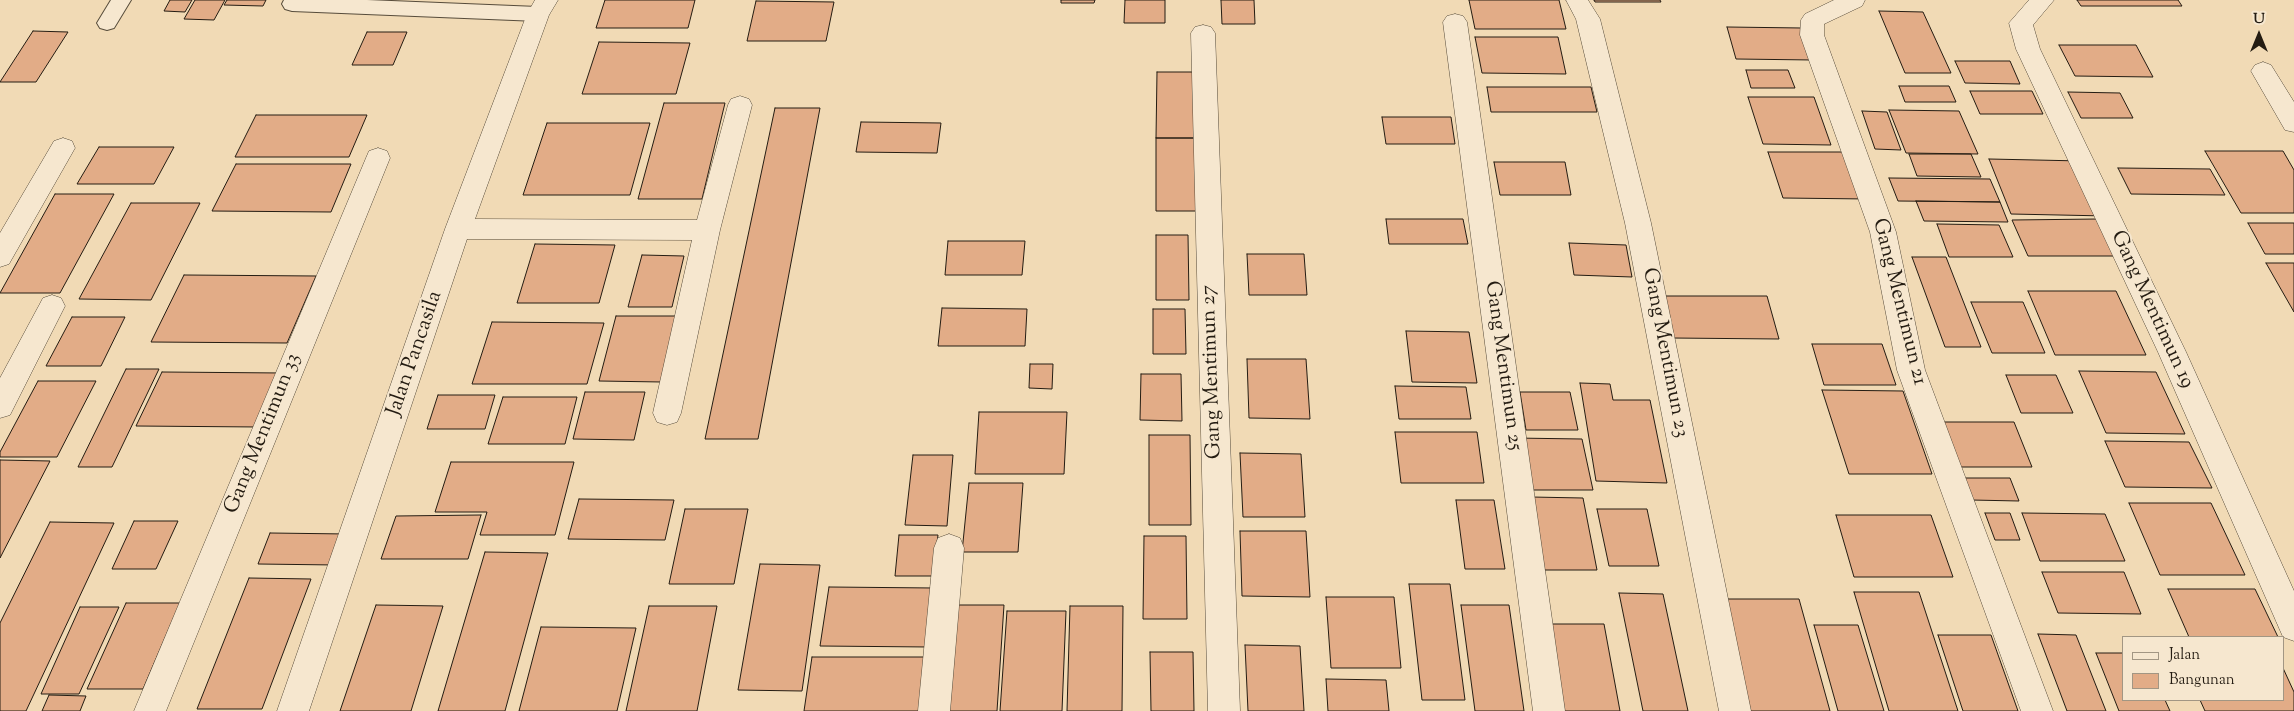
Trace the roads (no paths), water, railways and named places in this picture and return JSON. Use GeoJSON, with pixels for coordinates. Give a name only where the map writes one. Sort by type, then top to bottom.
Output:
{"type":"FeatureCollection","features":[{"type":"Feature","properties":{"kind":"street","name":"Gang Mentimun 23"},"geometry":{"type":"LineString","coordinates":[[1577,0],[1588,19],[1638,223],[1735,711]]}},
{"type":"Feature","properties":{"kind":"street","name":"Gang Mentimun 21"},"geometry":{"type":"LineString","coordinates":[[1854,0],[1813,20],[1812,34],[1883,232],[1911,370],[2037,711]]}},
{"type":"Feature","properties":{"kind":"street","name":"Gang Mentimun 19"},"geometry":{"type":"LineString","coordinates":[[2043,0],[2022,23],[2028,49],[2172,352],[2294,626]]}},
{"type":"Feature","properties":{"kind":"street","name":"Jalan Pancasila"},"geometry":{"type":"LineString","coordinates":[[293,711],[458,229],[543,7]]}},
{"type":"Feature","properties":{"kind":"street","name":"Gang Mentimun 25"},"geometry":{"type":"LineString","coordinates":[[1455,22],[1549,711]]}},
{"type":"Feature","properties":{"kind":"street","name":"Gang Mentimun 27"},"geometry":{"type":"LineString","coordinates":[[1203,33],[1224,711]]}},
{"type":"Feature","properties":{"kind":"street"},"geometry":{"type":"LineString","coordinates":[[2263,71],[2294,123]]}},
{"type":"Feature","properties":{"kind":"street"},"geometry":{"type":"LineString","coordinates":[[667,413],[707,230],[740,106]]}},
{"type":"Feature","properties":{"kind":"street"},"geometry":{"type":"LineString","coordinates":[[0,256],[63,148]]}},
{"type":"Feature","properties":{"kind":"street","name":"Gang Mentimun 33"},"geometry":{"type":"LineString","coordinates":[[150,711],[378,158]]}},
{"type":"Feature","properties":{"kind":"street"},"geometry":{"type":"LineString","coordinates":[[458,229],[707,230]]}},
{"type":"Feature","properties":{"kind":"street"},"geometry":{"type":"LineString","coordinates":[[0,406],[52,306]]}},
{"type":"Feature","properties":{"kind":"street"},"geometry":{"type":"LineString","coordinates":[[934,711],[949,548]]}},
{"type":"Feature","properties":{"kind":"lane"},"geometry":{"type":"LineString","coordinates":[[107,23],[121,0]]}},
{"type":"Feature","properties":{"kind":"lane"},"geometry":{"type":"LineString","coordinates":[[292,4],[543,7]]}}]}
